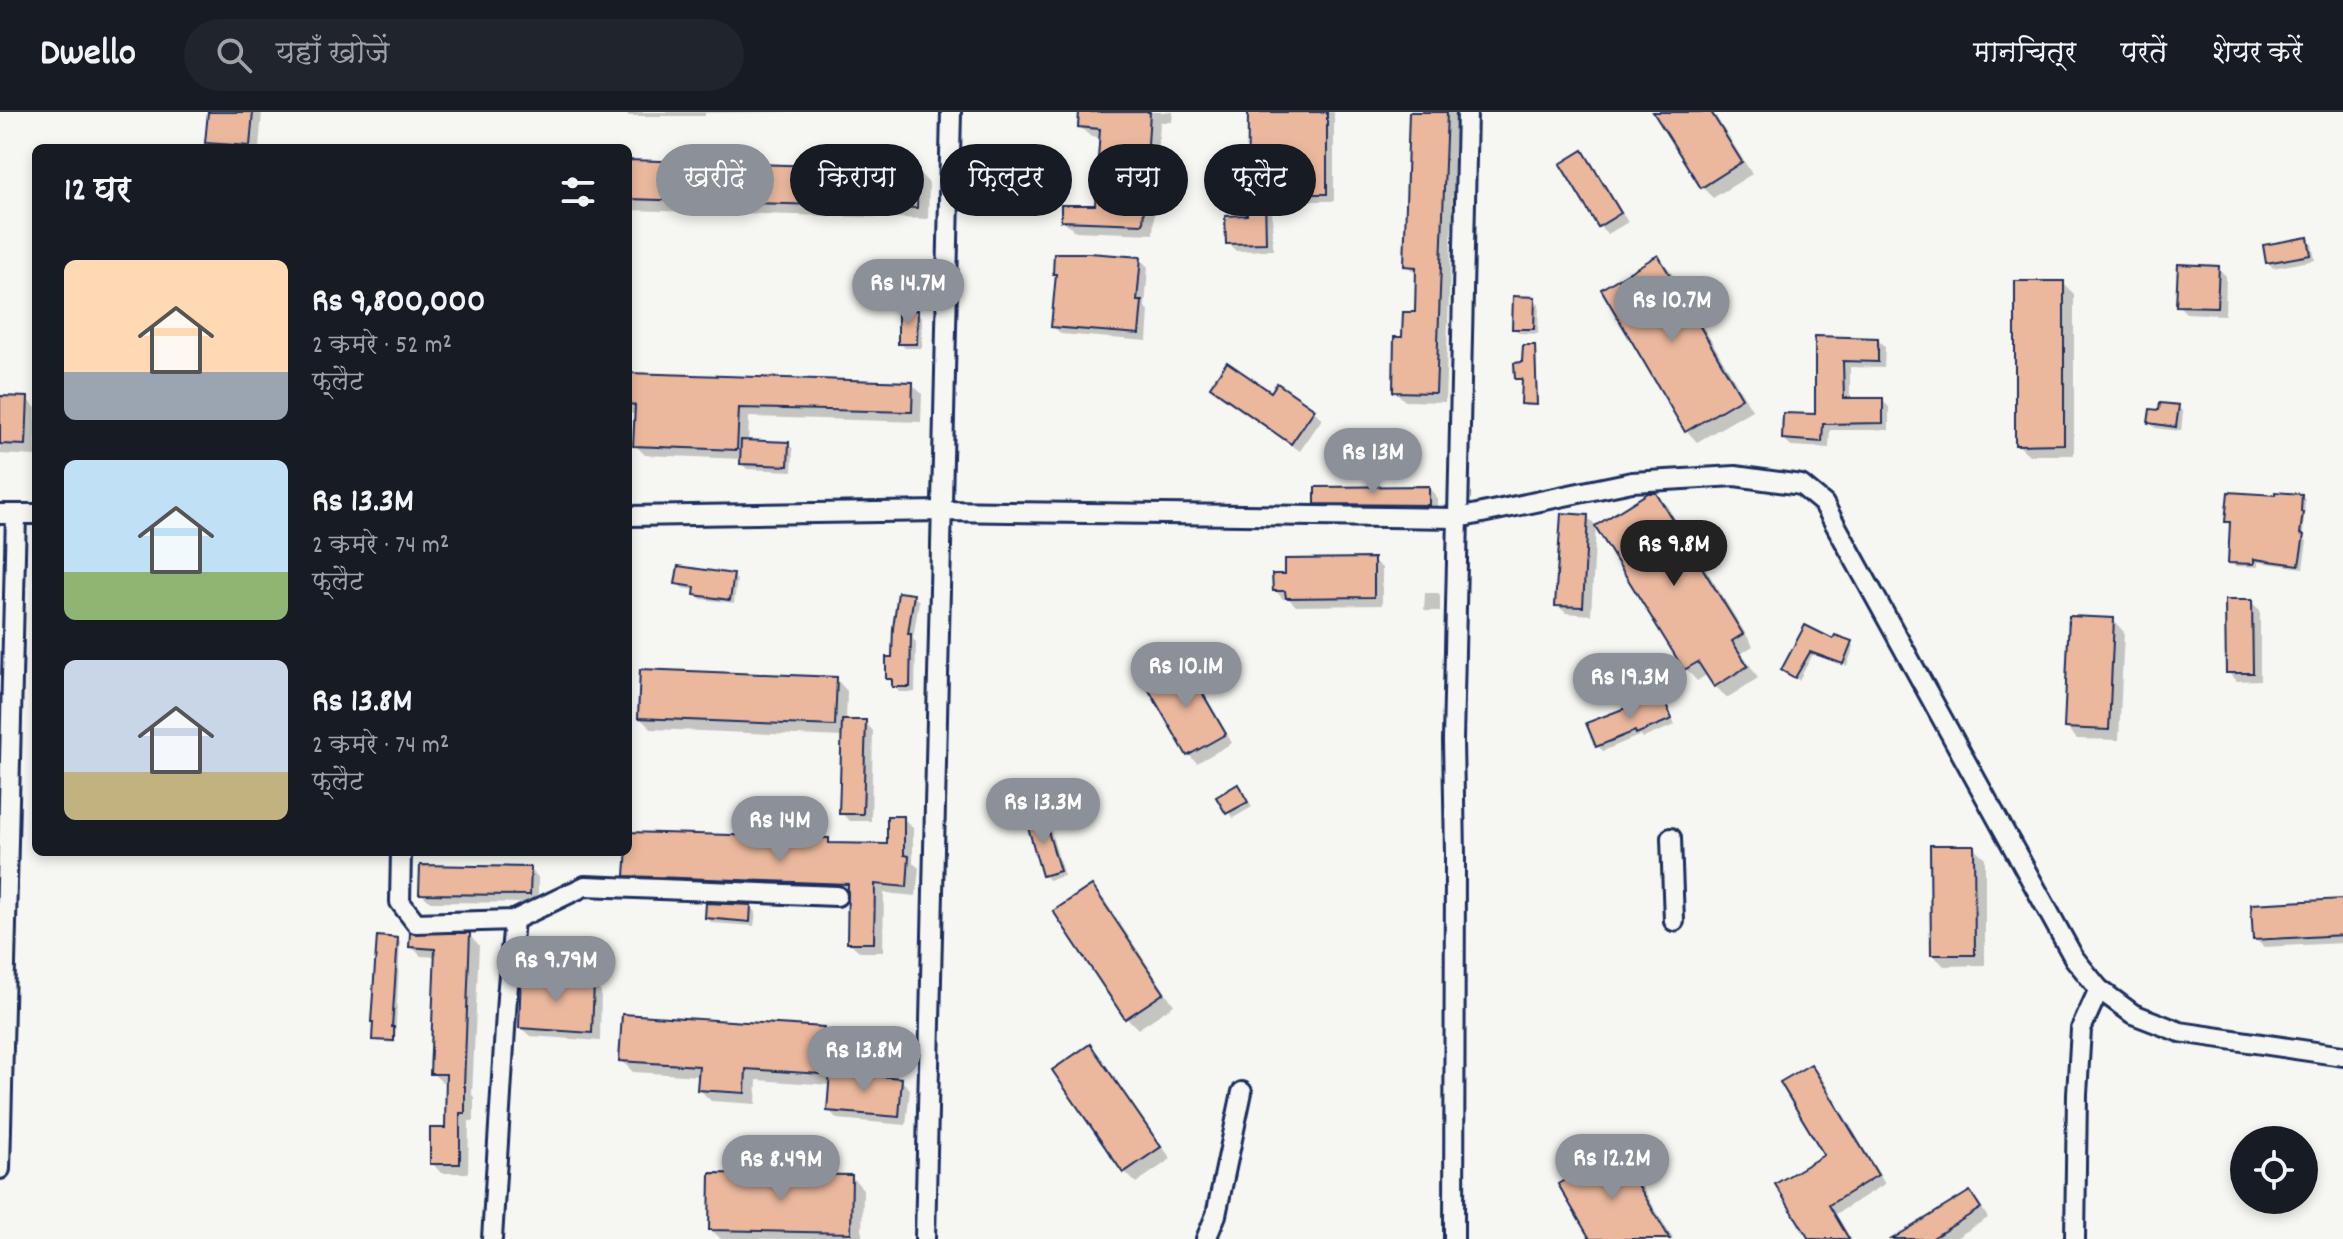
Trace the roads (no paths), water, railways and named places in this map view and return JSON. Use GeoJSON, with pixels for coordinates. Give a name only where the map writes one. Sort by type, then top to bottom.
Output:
{"type":"FeatureCollection","features":[{"type":"Feature","properties":{"kind":"street"},"geometry":{"type":"LineString","coordinates":[[925,1239],[951,112]]}},
{"type":"Feature","properties":{"kind":"street"},"geometry":{"type":"LineString","coordinates":[[1454,1239],[1453,741],[1467,112]]}},
{"type":"Feature","properties":{"kind":"street"},"geometry":{"type":"LineString","coordinates":[[632,516],[941,511],[1458,518],[1632,482],[1735,476],[1801,485],[1824,504],[2074,958],[2099,989],[2133,1014],[2180,1032],[2343,1056]]}},
{"type":"Feature","properties":{"kind":"street"},"geometry":{"type":"LineString","coordinates":[[0,1169],[8,514],[32,514]]}},
{"type":"Feature","properties":{"kind":"street"},"geometry":{"type":"LineString","coordinates":[[1671,838],[1674,921]]}},
{"type":"Feature","properties":{"kind":"street"},"geometry":{"type":"LineString","coordinates":[[401,856],[400,902],[416,923],[514,920],[585,886],[837,896]]}},
{"type":"Feature","properties":{"kind":"street"},"geometry":{"type":"LineString","coordinates":[[492,1239],[514,920]]}},
{"type":"Feature","properties":{"kind":"street"},"geometry":{"type":"LineString","coordinates":[[2075,1239],[2081,1029],[2099,989]]}},
{"type":"Feature","properties":{"kind":"street"},"geometry":{"type":"LineString","coordinates":[[1206,1239],[1216,1215],[1242,1092]]}}]}
